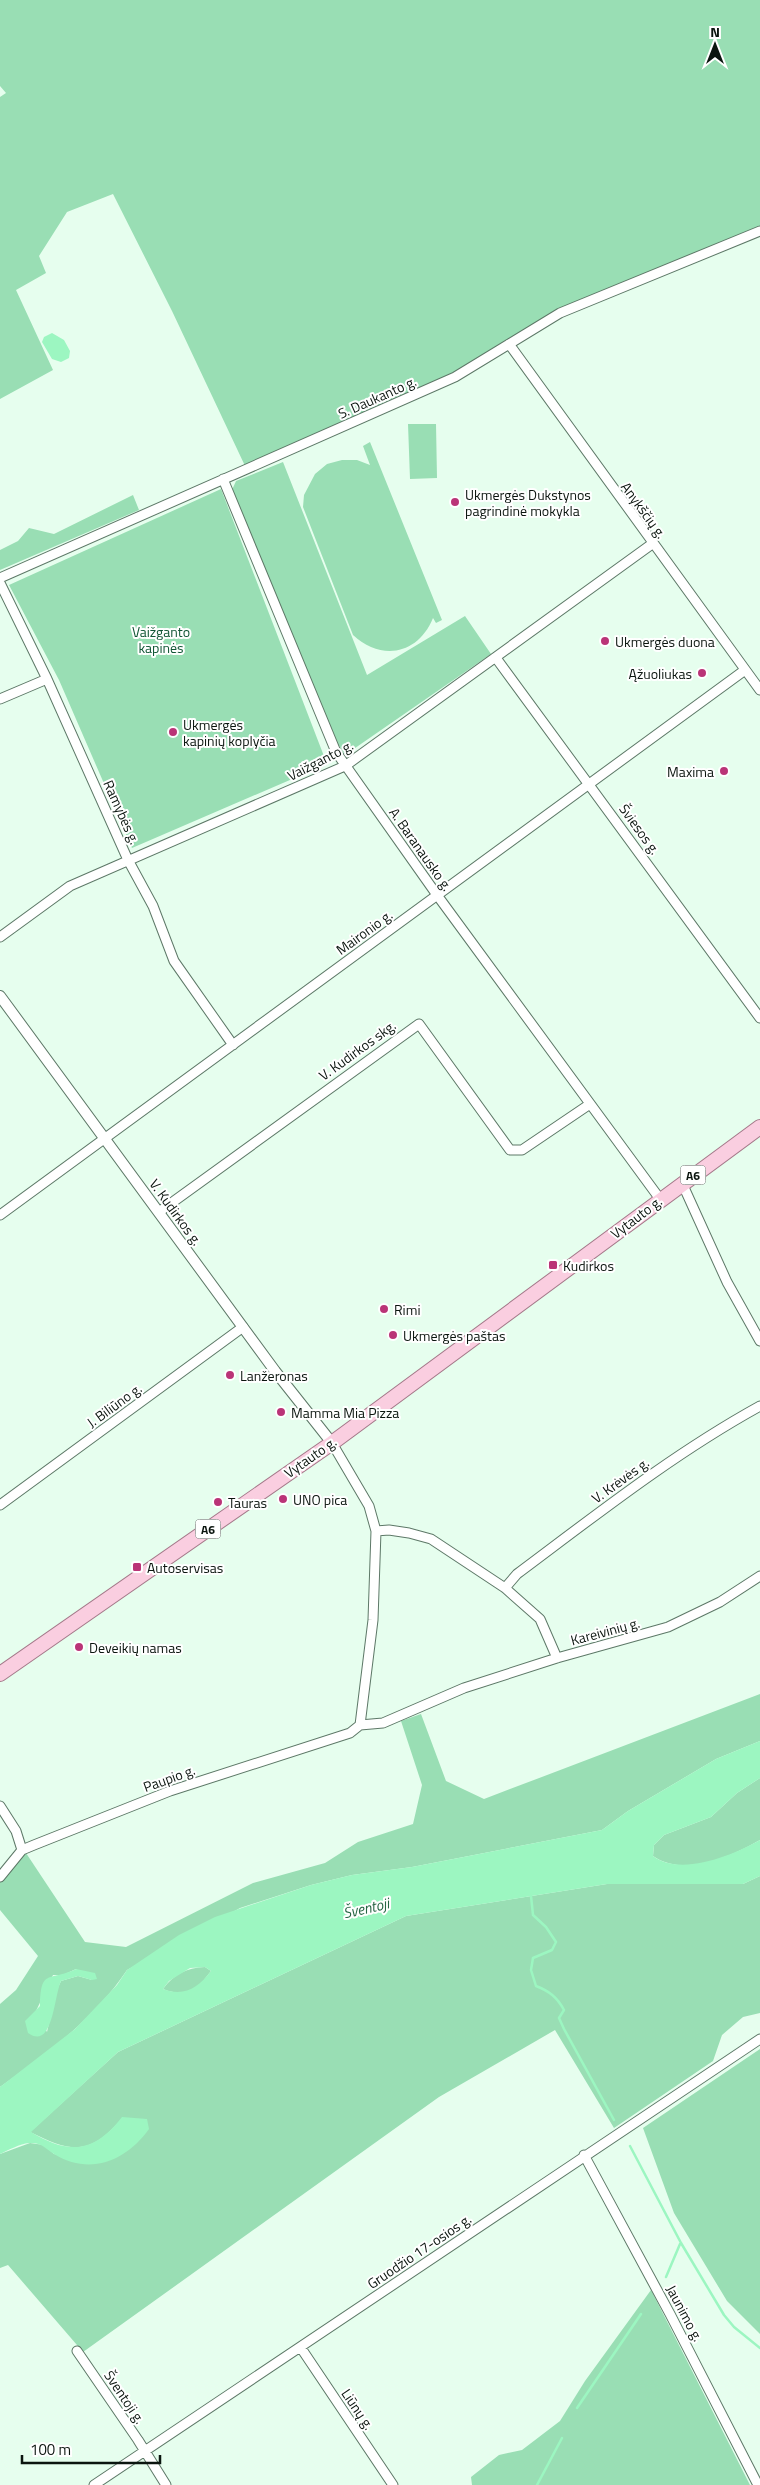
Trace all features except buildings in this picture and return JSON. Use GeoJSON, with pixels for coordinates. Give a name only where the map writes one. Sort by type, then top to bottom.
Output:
{"type":"FeatureCollection","features":[{"type":"Feature","properties":{"kind":"main road","name":"Vytauto g."},"geometry":{"type":"LineString","coordinates":[[0,1674],[332,1443],[760,1127]]}},
{"type":"Feature","properties":{"kind":"street","name":"S. Daukanto g."},"geometry":{"type":"LineString","coordinates":[[0,578],[455,377],[560,314],[760,231]]}},
{"type":"Feature","properties":{"kind":"street","name":"Anykščių g."},"geometry":{"type":"LineString","coordinates":[[509,344],[652,544],[760,690]]}},
{"type":"Feature","properties":{"kind":"street","name":"A. Baranausko g."},"geometry":{"type":"LineString","coordinates":[[223,479],[300,670],[336,752],[437,895],[660,1199]]}},
{"type":"Feature","properties":{"kind":"street","name":"Vaižganto g."},"geometry":{"type":"LineString","coordinates":[[0,938],[70,886],[345,766],[652,544]]}},
{"type":"Feature","properties":{"kind":"street","name":"Ramybės g."},"geometry":{"type":"LineString","coordinates":[[0,583],[47,679],[128,860],[153,906],[174,961],[233,1044]]}},
{"type":"Feature","properties":{"kind":"street","name":"Šviesos g."},"geometry":{"type":"LineString","coordinates":[[496,658],[760,1018]]}},
{"type":"Feature","properties":{"kind":"street","name":"Maironio g."},"geometry":{"type":"LineString","coordinates":[[0,1215],[744,670]]}},
{"type":"Feature","properties":{"kind":"street"},"geometry":{"type":"LineString","coordinates":[[0,699],[47,679]]}},
{"type":"Feature","properties":{"kind":"street","name":"V. Kudirkos g."},"geometry":{"type":"LineString","coordinates":[[0,996],[243,1327],[332,1443]]}},
{"type":"Feature","properties":{"kind":"street","name":"V. Kudirkos skg."},"geometry":{"type":"LineString","coordinates":[[159,1212],[419,1024],[510,1150],[522,1150],[590,1104]]}},
{"type":"Feature","properties":{"kind":"street"},"geometry":{"type":"LineString","coordinates":[[682,1183],[727,1282],[760,1341]]}},
{"type":"Feature","properties":{"kind":"street","name":"J. Biliūno g."},"geometry":{"type":"LineString","coordinates":[[0,1505],[243,1327]]}},
{"type":"Feature","properties":{"kind":"street","name":"V. Krėvės g."},"geometry":{"type":"LineString","coordinates":[[506,1588],[517,1574],[637,1484],[710,1433],[760,1406]]}},
{"type":"Feature","properties":{"kind":"street"},"geometry":{"type":"LineString","coordinates":[[332,1443],[369,1506],[376,1531],[373,1620],[360,1725]]}},
{"type":"Feature","properties":{"kind":"street","name":"Kareivinių g."},"geometry":{"type":"LineString","coordinates":[[376,1531],[409,1532],[430,1539],[506,1588],[540,1619],[557,1658],[668,1627],[720,1602],[760,1576]]}},
{"type":"Feature","properties":{"kind":"street","name":"Paupio g."},"geometry":{"type":"LineString","coordinates":[[0,1877],[22,1850],[170,1791],[350,1733],[360,1725],[383,1723],[464,1688],[557,1658]]}},
{"type":"Feature","properties":{"kind":"street"},"geometry":{"type":"LineString","coordinates":[[0,1806],[16,1831],[22,1850]]}},
{"type":"Feature","properties":{"kind":"street","name":"Gruodžio 17-osios g."},"geometry":{"type":"LineString","coordinates":[[94,2485],[301,2348],[584,2155],[760,2039]]}},
{"type":"Feature","properties":{"kind":"street","name":"Jaunimo g."},"geometry":{"type":"LineString","coordinates":[[584,2155],[666,2306],[758,2485]]}},
{"type":"Feature","properties":{"kind":"street","name":"Liūnų g."},"geometry":{"type":"LineString","coordinates":[[301,2348],[393,2485]]}},
{"type":"Feature","properties":{"kind":"street","name":"Šventoji g."},"geometry":{"type":"LineString","coordinates":[[77,2351],[166,2485]]}},
{"type":"Feature","properties":{"kind":"green space"},"geometry":{"type":"Polygon","coordinates":[[[0,0],[760,0],[760,231],[560,313],[455,377],[246,468],[172,311],[113,194],[67,212],[39,256],[46,273],[16,290],[53,370],[0,399],[0,97],[6,93],[0,86],[0,0]]]}},
{"type":"Feature","properties":{"kind":"green space"},"geometry":{"type":"Polygon","coordinates":[[[408,424],[436,424],[437,478],[410,479],[408,424]]]}},
{"type":"Feature","properties":{"kind":"green space"},"geometry":{"type":"Polygon","coordinates":[[[370,442],[442,620],[436,623],[433,618],[418,640],[398,650],[375,649],[353,635],[303,507],[304,495],[315,474],[327,464],[342,460],[357,460],[370,465],[363,446],[370,442]]]}},
{"type":"Feature","properties":{"kind":"green space"},"geometry":{"type":"Polygon","coordinates":[[[283,462],[367,675],[465,616],[491,654],[345,755],[338,744],[232,490],[236,481],[283,462]]]}},
{"type":"Feature","properties":{"kind":"green space","name":"Vaižganto kapinės"},"geometry":{"type":"Polygon","coordinates":[[[221,489],[327,764],[132,848],[59,680],[9,585],[221,489]]]}},
{"type":"Feature","properties":{"kind":"green space"},"geometry":{"type":"Polygon","coordinates":[[[133,495],[139,510],[0,570],[0,550],[18,541],[29,528],[54,534],[133,495]]]}},
{"type":"Feature","properties":{"kind":"green space"},"geometry":{"type":"Polygon","coordinates":[[[760,1694],[760,1741],[716,1759],[628,1811],[602,1830],[412,1867],[352,1875],[311,1885],[240,1908],[127,1970],[100,2004],[69,2034],[0,2087],[0,2004],[16,1990],[38,1956],[0,1910],[0,1881],[26,1853],[85,1942],[126,1947],[253,1883],[325,1863],[358,1842],[413,1824],[422,1785],[401,1721],[421,1714],[446,1781],[484,1799],[760,1694]],[[76,1969],[63,1975],[53,1975],[36,2011],[47,2032],[56,1992],[61,1981],[78,1976],[92,1980],[76,1969]]]}},
{"type":"Feature","properties":{"kind":"green space"},"geometry":{"type":"Polygon","coordinates":[[[760,1778],[760,1840],[722,1858],[693,1865],[665,1862],[653,1856],[654,1845],[664,1835],[711,1817],[737,1793],[760,1778]]]}},
{"type":"Feature","properties":{"kind":"green space"},"geometry":{"type":"Polygon","coordinates":[[[760,1876],[760,2013],[743,2017],[722,2035],[713,2061],[614,2128],[555,2030],[439,2097],[83,2352],[8,2265],[0,2268],[0,2154],[30,2143],[44,2145],[54,2154],[101,2163],[123,2117],[101,2139],[80,2147],[58,2144],[30,2132],[118,2052],[406,1916],[607,1884],[743,1884],[760,1876]]]}},
{"type":"Feature","properties":{"kind":"green space"},"geometry":{"type":"Polygon","coordinates":[[[205,1967],[211,1971],[196,1987],[178,1993],[163,1989],[181,1973],[205,1967]]]}},
{"type":"Feature","properties":{"kind":"green space"},"geometry":{"type":"Polygon","coordinates":[[[760,2049],[760,2334],[727,2301],[674,2213],[643,2128],[760,2049]]]}},
{"type":"Feature","properties":{"kind":"green space"},"geometry":{"type":"Polygon","coordinates":[[[651,2290],[750,2485],[472,2485],[471,2477],[499,2455],[522,2450],[560,2421],[585,2381],[651,2290]]]}},
{"type":"Feature","properties":{"kind":"water"},"geometry":{"type":"Polygon","coordinates":[[[52,333],[64,340],[70,351],[69,358],[61,362],[52,359],[42,342],[44,337],[52,333]]]}},
{"type":"Feature","properties":{"kind":"water","name":"Šventoji"},"geometry":{"type":"Polygon","coordinates":[[[760,1741],[760,1778],[737,1793],[711,1817],[664,1835],[654,1845],[653,1856],[665,1862],[692,1864],[722,1857],[760,1840],[760,1876],[743,1884],[607,1884],[406,1916],[118,2052],[31,2132],[57,2144],[80,2147],[91,2144],[101,2138],[122,2117],[147,2119],[149,2129],[130,2150],[106,2162],[94,2164],[67,2161],[37,2143],[14,2147],[0,2154],[0,2087],[75,2029],[117,1985],[127,1970],[179,1935],[215,1917],[311,1885],[352,1875],[412,1867],[602,1830],[628,1811],[716,1759],[760,1741]],[[205,1967],[190,1968],[169,1981],[163,1989],[178,1992],[196,1986],[211,1971],[205,1967]]]}},
{"type":"Feature","properties":{"kind":"water"},"geometry":{"type":"Polygon","coordinates":[[[76,1969],[95,1973],[97,1979],[92,1980],[78,1976],[61,1981],[48,2028],[43,2035],[36,2037],[28,2033],[25,2021],[40,2006],[44,1981],[76,1969]]]}},
{"type":"Feature","properties":{"kind":"waterway"},"geometry":{"type":"LineString","coordinates":[[531,1896],[533,1915],[546,1927],[556,1942],[552,1950],[533,1958],[531,1970],[536,1986],[552,1995],[564,2010],[559,2018],[614,2120]]}},
{"type":"Feature","properties":{"kind":"waterway"},"geometry":{"type":"LineString","coordinates":[[630,2146],[681,2243],[724,2315],[734,2327],[760,2348]]}},
{"type":"Feature","properties":{"kind":"waterway"},"geometry":{"type":"LineString","coordinates":[[666,2277],[680,2244]]}},
{"type":"Feature","properties":{"kind":"waterway"},"geometry":{"type":"LineString","coordinates":[[577,2408],[641,2314]]}},
{"type":"Feature","properties":{"kind":"waterway"},"geometry":{"type":"LineString","coordinates":[[537,2485],[562,2438]]}},
{"type":"Feature","properties":{"kind":"place","name":"Ukmergės Dukstynos pagrindinė mokykla"},"geometry":{"type":"Point","coordinates":[455,502]}},
{"type":"Feature","properties":{"kind":"place","name":"Ukmergės duona"},"geometry":{"type":"Point","coordinates":[605,641]}},
{"type":"Feature","properties":{"kind":"place","name":"Ąžuoliukas"},"geometry":{"type":"Point","coordinates":[702,673]}},
{"type":"Feature","properties":{"kind":"place","name":"Ukmergės kapinių koplyčia"},"geometry":{"type":"Point","coordinates":[173,732]}},
{"type":"Feature","properties":{"kind":"place","name":"Maxima"},"geometry":{"type":"Point","coordinates":[724,771]}},
{"type":"Feature","properties":{"kind":"place","name":"Kudirkos"},"geometry":{"type":"Point","coordinates":[553,1265]}},
{"type":"Feature","properties":{"kind":"place","name":"Rimi"},"geometry":{"type":"Point","coordinates":[384,1309]}},
{"type":"Feature","properties":{"kind":"place","name":"Ukmergės paštas"},"geometry":{"type":"Point","coordinates":[393,1335]}},
{"type":"Feature","properties":{"kind":"place","name":"Lanžeronas"},"geometry":{"type":"Point","coordinates":[230,1375]}},
{"type":"Feature","properties":{"kind":"place","name":"Mamma Mia Pizza"},"geometry":{"type":"Point","coordinates":[281,1412]}},
{"type":"Feature","properties":{"kind":"place","name":"UNO pica"},"geometry":{"type":"Point","coordinates":[283,1499]}},
{"type":"Feature","properties":{"kind":"place","name":"Tauras"},"geometry":{"type":"Point","coordinates":[218,1502]}},
{"type":"Feature","properties":{"kind":"place","name":"Autoservisas"},"geometry":{"type":"Point","coordinates":[137,1567]}},
{"type":"Feature","properties":{"kind":"place","name":"Deveikių namas"},"geometry":{"type":"Point","coordinates":[79,1647]}}]}
